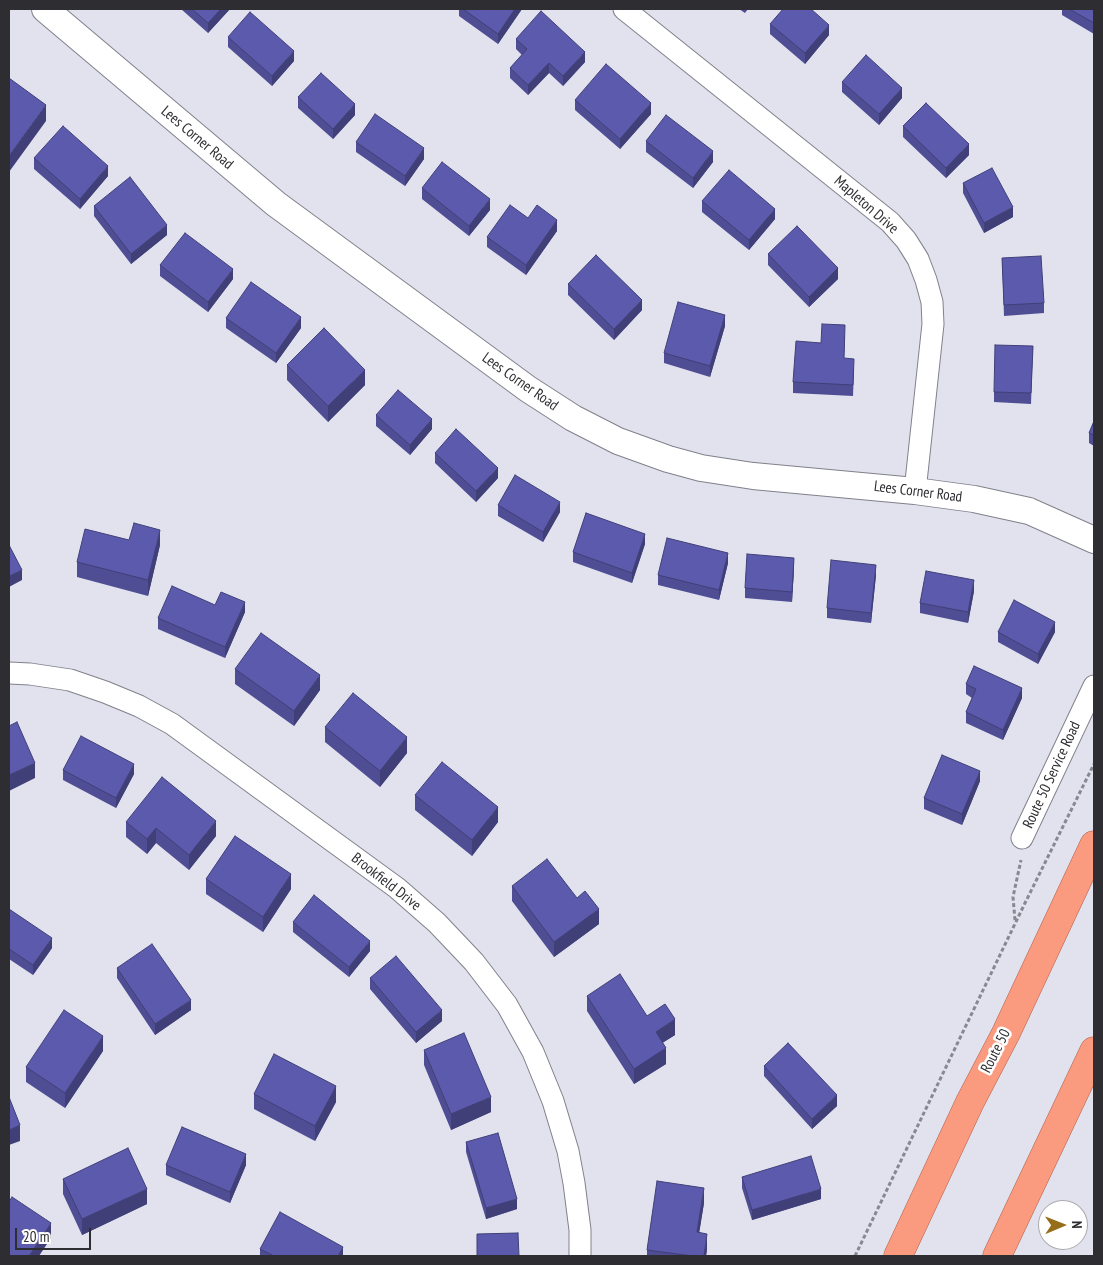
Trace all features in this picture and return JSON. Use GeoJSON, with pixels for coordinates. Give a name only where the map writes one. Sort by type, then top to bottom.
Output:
{"type":"FeatureCollection","features":[{"type":"Feature","properties":{"kind":"highway","name":"Route 50"},"geometry":{"type":"LineString","coordinates":[[898,1256],[1094,845]]}},
{"type":"Feature","properties":{"kind":"highway"},"geometry":{"type":"LineString","coordinates":[[997,1256],[1094,1051]]}},
{"type":"Feature","properties":{"kind":"street","name":"Lees Corner Road"},"geometry":{"type":"LineString","coordinates":[[45,9],[276,204],[528,389],[573,418],[618,441],[668,459],[701,468],[753,476],[915,491],[974,499],[1029,511],[1094,540]]}},
{"type":"Feature","properties":{"kind":"street","name":"Mapleton Drive"},"geometry":{"type":"LineString","coordinates":[[624,9],[890,222],[906,240],[918,260],[926,280],[930,295],[933,324],[915,491]]}},
{"type":"Feature","properties":{"kind":"street","name":"Brookfield Drive"},"geometry":{"type":"LineString","coordinates":[[9,673],[70,680],[139,706],[172,724],[397,888],[438,923],[474,962],[507,1006],[533,1052],[553,1101],[568,1151],[580,1230],[580,1256]]}},
{"type":"Feature","properties":{"kind":"street","name":"Route 50 Service Road"},"geometry":{"type":"LineString","coordinates":[[1022,838],[1094,686]]}},
{"type":"Feature","properties":{"kind":"path"},"geometry":{"type":"LineString","coordinates":[[855,1256],[1094,764]]}},
{"type":"Feature","properties":{"kind":"path"},"geometry":{"type":"LineString","coordinates":[[1016,923],[1013,897],[1024,844],[1022,838]]}},
{"type":"Feature","properties":{"kind":"building"},"geometry":{"type":"Polygon","coordinates":[[[192,9],[221,9],[208,23],[192,9]]]}},
{"type":"Feature","properties":{"kind":"building"},"geometry":{"type":"Polygon","coordinates":[[[463,9],[515,9],[498,34],[463,9]]]}},
{"type":"Feature","properties":{"kind":"building"},"geometry":{"type":"Polygon","coordinates":[[[783,9],[811,9],[829,25],[805,53],[770,24],[783,9]]]}},
{"type":"Feature","properties":{"kind":"building"},"geometry":{"type":"Polygon","coordinates":[[[1069,9],[1094,9],[1094,23],[1069,9]]]}},
{"type":"Feature","properties":{"kind":"building"},"geometry":{"type":"Polygon","coordinates":[[[541,11],[585,52],[563,76],[549,63],[528,85],[510,68],[527,49],[516,39],[541,11]]]}},
{"type":"Feature","properties":{"kind":"building"},"geometry":{"type":"Polygon","coordinates":[[[250,12],[294,51],[272,76],[228,37],[250,12]]]}},
{"type":"Feature","properties":{"kind":"building"},"geometry":{"type":"Polygon","coordinates":[[[866,55],[902,88],[879,114],[842,82],[866,55]]]}},
{"type":"Feature","properties":{"kind":"building"},"geometry":{"type":"Polygon","coordinates":[[[606,64],[651,103],[620,139],[575,100],[606,64]]]}},
{"type":"Feature","properties":{"kind":"building"},"geometry":{"type":"Polygon","coordinates":[[[321,73],[355,104],[333,129],[298,97],[321,73]]]}},
{"type":"Feature","properties":{"kind":"building"},"geometry":{"type":"Polygon","coordinates":[[[9,78],[46,105],[9,156],[9,78]]]}},
{"type":"Feature","properties":{"kind":"building"},"geometry":{"type":"Polygon","coordinates":[[[926,103],[969,144],[946,168],[903,126],[926,103]]]}},
{"type":"Feature","properties":{"kind":"building"},"geometry":{"type":"Polygon","coordinates":[[[375,114],[424,148],[405,176],[356,142],[375,114]]]}},
{"type":"Feature","properties":{"kind":"building"},"geometry":{"type":"Polygon","coordinates":[[[666,115],[713,151],[693,178],[646,141],[666,115]]]}},
{"type":"Feature","properties":{"kind":"building"},"geometry":{"type":"Polygon","coordinates":[[[63,126],[108,166],[80,199],[34,158],[63,126]]]}},
{"type":"Feature","properties":{"kind":"building"},"geometry":{"type":"Polygon","coordinates":[[[442,162],[490,199],[469,226],[422,188],[442,162]]]}},
{"type":"Feature","properties":{"kind":"building"},"geometry":{"type":"Polygon","coordinates":[[[992,168],[1013,207],[984,223],[963,183],[992,168]]]}},
{"type":"Feature","properties":{"kind":"building"},"geometry":{"type":"Polygon","coordinates":[[[729,170],[775,209],[749,240],[702,201],[729,170]]]}},
{"type":"Feature","properties":{"kind":"building"},"geometry":{"type":"Polygon","coordinates":[[[130,177],[167,225],[131,254],[94,206],[130,177]]]}},
{"type":"Feature","properties":{"kind":"building"},"geometry":{"type":"Polygon","coordinates":[[[510,205],[528,218],[537,205],[557,220],[526,265],[487,237],[510,205]]]}},
{"type":"Feature","properties":{"kind":"building"},"geometry":{"type":"Polygon","coordinates":[[[797,226],[838,268],[809,297],[768,254],[797,226]]]}},
{"type":"Feature","properties":{"kind":"building"},"geometry":{"type":"Polygon","coordinates":[[[185,233],[233,269],[208,302],[160,265],[185,233]]]}},
{"type":"Feature","properties":{"kind":"building"},"geometry":{"type":"Polygon","coordinates":[[[596,255],[642,300],[614,329],[568,284],[596,255]]]}},
{"type":"Feature","properties":{"kind":"building"},"geometry":{"type":"Polygon","coordinates":[[[1041,256],[1044,303],[1004,305],[1002,258],[1041,256]]]}},
{"type":"Feature","properties":{"kind":"building"},"geometry":{"type":"Polygon","coordinates":[[[251,282],[301,317],[276,353],[226,318],[251,282]]]}},
{"type":"Feature","properties":{"kind":"building"},"geometry":{"type":"Polygon","coordinates":[[[678,302],[725,315],[710,366],[664,353],[678,302]]]}},
{"type":"Feature","properties":{"kind":"building"},"geometry":{"type":"Polygon","coordinates":[[[822,324],[845,325],[844,358],[854,359],[853,385],[793,382],[796,341],[821,343],[822,324]]]}},
{"type":"Feature","properties":{"kind":"building"},"geometry":{"type":"Polygon","coordinates":[[[324,328],[365,370],[328,406],[287,365],[324,328]]]}},
{"type":"Feature","properties":{"kind":"building"},"geometry":{"type":"Polygon","coordinates":[[[995,345],[1033,346],[1031,393],[994,392],[995,345]]]}},
{"type":"Feature","properties":{"kind":"building"},"geometry":{"type":"Polygon","coordinates":[[[398,390],[432,419],[410,445],[376,415],[398,390]]]}},
{"type":"Feature","properties":{"kind":"building"},"geometry":{"type":"Polygon","coordinates":[[[1094,421],[1094,435],[1089,433],[1094,421]]]}},
{"type":"Feature","properties":{"kind":"building"},"geometry":{"type":"Polygon","coordinates":[[[456,429],[498,468],[476,491],[435,453],[456,429]]]}},
{"type":"Feature","properties":{"kind":"building"},"geometry":{"type":"Polygon","coordinates":[[[515,475],[560,502],[543,532],[498,505],[515,475]]]}},
{"type":"Feature","properties":{"kind":"building"},"geometry":{"type":"Polygon","coordinates":[[[586,513],[645,534],[632,573],[573,552],[586,513]]]}},
{"type":"Feature","properties":{"kind":"building"},"geometry":{"type":"Polygon","coordinates":[[[134,523],[160,530],[148,580],[77,562],[85,529],[129,540],[134,523]]]}},
{"type":"Feature","properties":{"kind":"building"},"geometry":{"type":"Polygon","coordinates":[[[667,538],[728,553],[719,590],[658,575],[667,538]]]}},
{"type":"Feature","properties":{"kind":"building"},"geometry":{"type":"Polygon","coordinates":[[[9,545],[22,570],[9,576],[9,545]]]}},
{"type":"Feature","properties":{"kind":"building"},"geometry":{"type":"Polygon","coordinates":[[[747,554],[794,558],[792,592],[745,588],[747,554]]]}},
{"type":"Feature","properties":{"kind":"building"},"geometry":{"type":"Polygon","coordinates":[[[831,560],[876,565],[871,613],[827,608],[831,560]]]}},
{"type":"Feature","properties":{"kind":"building"},"geometry":{"type":"Polygon","coordinates":[[[926,571],[974,580],[968,612],[920,603],[926,571]]]}},
{"type":"Feature","properties":{"kind":"building"},"geometry":{"type":"Polygon","coordinates":[[[172,586],[215,605],[221,592],[245,602],[225,647],[158,618],[172,586]]]}},
{"type":"Feature","properties":{"kind":"building"},"geometry":{"type":"Polygon","coordinates":[[[1014,600],[1055,622],[1038,654],[998,632],[1014,600]]]}},
{"type":"Feature","properties":{"kind":"building"},"geometry":{"type":"Polygon","coordinates":[[[261,633],[320,675],[294,711],[235,669],[261,633]]]}},
{"type":"Feature","properties":{"kind":"building"},"geometry":{"type":"Polygon","coordinates":[[[974,666],[1022,688],[1003,730],[966,712],[976,689],[966,684],[974,666]]]}},
{"type":"Feature","properties":{"kind":"building"},"geometry":{"type":"Polygon","coordinates":[[[353,693],[407,737],[380,771],[325,727],[353,693]]]}},
{"type":"Feature","properties":{"kind":"building"},"geometry":{"type":"Polygon","coordinates":[[[17,722],[35,763],[9,775],[9,726],[17,722]]]}},
{"type":"Feature","properties":{"kind":"building"},"geometry":{"type":"Polygon","coordinates":[[[81,736],[134,764],[116,798],[63,770],[81,736]]]}},
{"type":"Feature","properties":{"kind":"building"},"geometry":{"type":"Polygon","coordinates":[[[942,755],[980,771],[962,814],[924,798],[942,755]]]}},
{"type":"Feature","properties":{"kind":"building"},"geometry":{"type":"Polygon","coordinates":[[[442,762],[498,807],[472,840],[415,795],[442,762]]]}},
{"type":"Feature","properties":{"kind":"building"},"geometry":{"type":"Polygon","coordinates":[[[162,777],[216,821],[189,855],[156,828],[147,839],[126,822],[162,777]]]}},
{"type":"Feature","properties":{"kind":"building"},"geometry":{"type":"Polygon","coordinates":[[[235,836],[291,874],[263,917],[206,879],[235,836]]]}},
{"type":"Feature","properties":{"kind":"building"},"geometry":{"type":"Polygon","coordinates":[[[547,859],[577,898],[585,891],[599,909],[554,942],[512,886],[547,859]]]}},
{"type":"Feature","properties":{"kind":"building"},"geometry":{"type":"Polygon","coordinates":[[[314,895],[370,941],[349,967],[293,922],[314,895]]]}},
{"type":"Feature","properties":{"kind":"building"},"geometry":{"type":"Polygon","coordinates":[[[9,909],[52,938],[33,965],[9,949],[9,909]]]}},
{"type":"Feature","properties":{"kind":"building"},"geometry":{"type":"Polygon","coordinates":[[[152,944],[191,1000],[155,1024],[117,968],[152,944]]]}},
{"type":"Feature","properties":{"kind":"building"},"geometry":{"type":"Polygon","coordinates":[[[396,956],[442,1010],[416,1032],[370,978],[396,956]]]}},
{"type":"Feature","properties":{"kind":"building"},"geometry":{"type":"Polygon","coordinates":[[[620,974],[647,1016],[665,1004],[675,1019],[656,1032],[666,1048],[634,1069],[587,996],[620,974]]]}},
{"type":"Feature","properties":{"kind":"building"},"geometry":{"type":"Polygon","coordinates":[[[64,1010],[103,1036],[65,1093],[26,1067],[64,1010]]]}},
{"type":"Feature","properties":{"kind":"building"},"geometry":{"type":"Polygon","coordinates":[[[464,1033],[491,1097],[451,1114],[424,1050],[464,1033]]]}},
{"type":"Feature","properties":{"kind":"building"},"geometry":{"type":"Polygon","coordinates":[[[788,1043],[837,1095],[812,1119],[764,1066],[788,1043]]]}},
{"type":"Feature","properties":{"kind":"building"},"geometry":{"type":"Polygon","coordinates":[[[274,1054],[336,1086],[315,1126],[254,1094],[274,1054]]]}},
{"type":"Feature","properties":{"kind":"building"},"geometry":{"type":"Polygon","coordinates":[[[9,1097],[20,1125],[9,1130],[9,1097]]]}},
{"type":"Feature","properties":{"kind":"building"},"geometry":{"type":"Polygon","coordinates":[[[182,1127],[246,1154],[230,1192],[166,1165],[182,1127]]]}},
{"type":"Feature","properties":{"kind":"building"},"geometry":{"type":"Polygon","coordinates":[[[498,1133],[517,1199],[486,1208],[466,1142],[498,1133]]]}},
{"type":"Feature","properties":{"kind":"building"},"geometry":{"type":"Polygon","coordinates":[[[128,1148],[147,1189],[82,1219],[63,1179],[128,1148]]]}},
{"type":"Feature","properties":{"kind":"building"},"geometry":{"type":"Polygon","coordinates":[[[811,1156],[821,1189],[752,1210],[742,1177],[811,1156]]]}},
{"type":"Feature","properties":{"kind":"building"},"geometry":{"type":"Polygon","coordinates":[[[657,1181],[704,1188],[697,1232],[707,1234],[704,1256],[647,1250],[657,1181]]]}},
{"type":"Feature","properties":{"kind":"building"},"geometry":{"type":"Polygon","coordinates":[[[12,1197],[51,1223],[29,1256],[9,1256],[9,1202],[12,1197]]]}},
{"type":"Feature","properties":{"kind":"building"},"geometry":{"type":"Polygon","coordinates":[[[280,1212],[343,1247],[338,1256],[274,1256],[260,1249],[280,1212]]]}},
{"type":"Feature","properties":{"kind":"building"},"geometry":{"type":"Polygon","coordinates":[[[518,1233],[519,1256],[477,1256],[477,1234],[518,1233]]]}}]}
